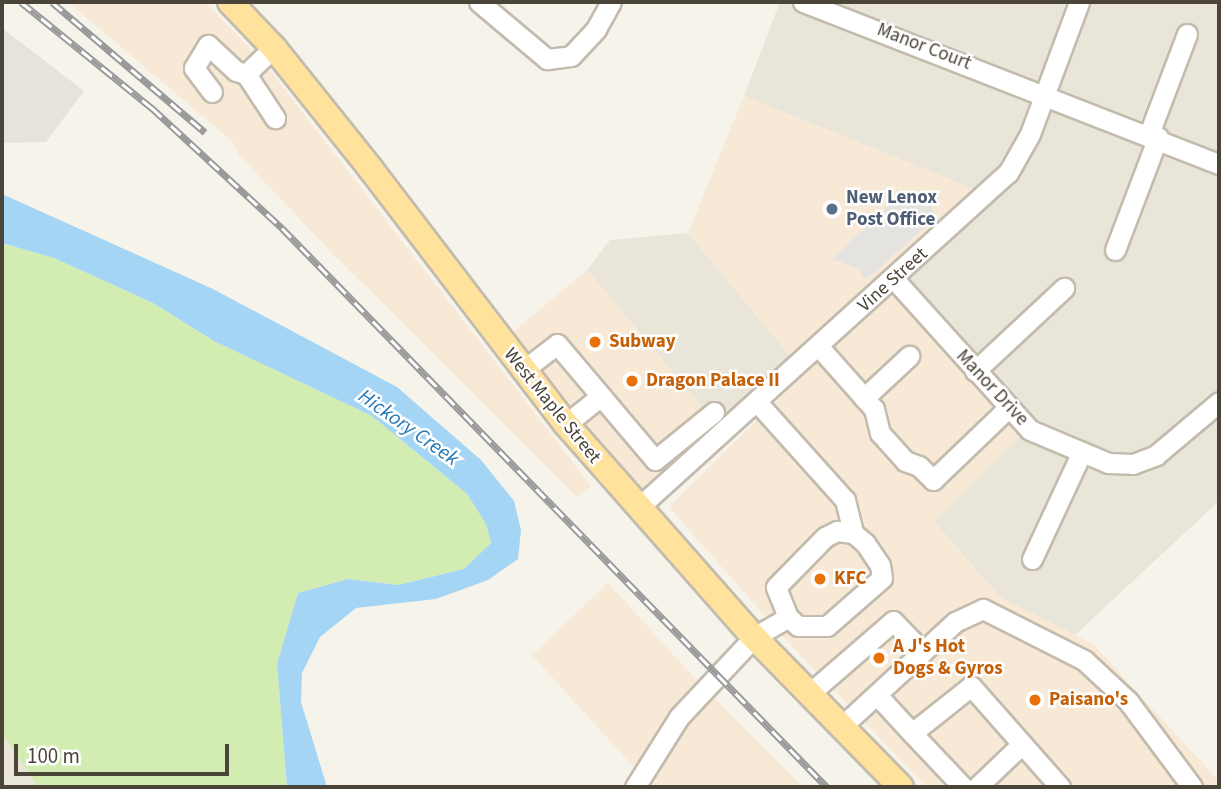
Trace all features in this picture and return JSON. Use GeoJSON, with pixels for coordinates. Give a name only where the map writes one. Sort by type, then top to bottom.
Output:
{"type":"FeatureCollection","features":[{"type":"Feature","properties":{"kind":"main road","name":"West Maple Street"},"geometry":{"type":"LineString","coordinates":[[230,2],[273,48],[522,371],[566,424],[754,637],[901,787]]}},
{"type":"Feature","properties":{"kind":"street"},"geometry":{"type":"LineString","coordinates":[[479,2],[547,58],[571,56],[596,29],[611,2]]}},
{"type":"Feature","properties":{"kind":"street","name":"Manor Court"},"geometry":{"type":"LineString","coordinates":[[803,2],[1045,93]]}},
{"type":"Feature","properties":{"kind":"street","name":"Vine Street"},"geometry":{"type":"LineString","coordinates":[[638,508],[894,279],[1007,173],[1030,134],[1079,2]]}},
{"type":"Feature","properties":{"kind":"street"},"geometry":{"type":"LineString","coordinates":[[1115,250],[1187,34]]}},
{"type":"Feature","properties":{"kind":"street"},"geometry":{"type":"LineString","coordinates":[[212,92],[194,68],[208,45],[236,71],[246,74],[275,118]]}},
{"type":"Feature","properties":{"kind":"street"},"geometry":{"type":"LineString","coordinates":[[246,74],[273,48]]}},
{"type":"Feature","properties":{"kind":"street"},"geometry":{"type":"LineString","coordinates":[[1045,93],[1219,164]]}},
{"type":"Feature","properties":{"kind":"street","name":"Manor Drive"},"geometry":{"type":"LineString","coordinates":[[894,279],[1030,430],[1108,463],[1133,464],[1156,455],[1219,402]]}},
{"type":"Feature","properties":{"kind":"street"},"geometry":{"type":"LineString","coordinates":[[975,371],[1064,288]]}},
{"type":"Feature","properties":{"kind":"street"},"geometry":{"type":"LineString","coordinates":[[522,371],[557,344],[655,460],[714,412]]}},
{"type":"Feature","properties":{"kind":"street"},"geometry":{"type":"LineString","coordinates":[[818,347],[874,409],[880,433],[905,461],[919,466],[933,480],[1008,408]]}},
{"type":"Feature","properties":{"kind":"street"},"geometry":{"type":"LineString","coordinates":[[864,398],[909,356]]}},
{"type":"Feature","properties":{"kind":"street"},"geometry":{"type":"LineString","coordinates":[[566,424],[601,396]]}},
{"type":"Feature","properties":{"kind":"street"},"geometry":{"type":"LineString","coordinates":[[757,402],[845,500],[853,533],[880,565],[882,578],[827,626],[798,626],[788,617],[776,587],[781,578],[825,537],[837,531],[853,533]]}},
{"type":"Feature","properties":{"kind":"street"},"geometry":{"type":"LineString","coordinates":[[1032,559],[1082,452]]}},
{"type":"Feature","properties":{"kind":"street"},"geometry":{"type":"LineString","coordinates":[[842,726],[923,652],[973,611],[995,612],[1084,660],[1128,702],[1192,787]]}},
{"type":"Feature","properties":{"kind":"street"},"geometry":{"type":"LineString","coordinates":[[635,787],[679,717],[754,637],[788,617]]}},
{"type":"Feature","properties":{"kind":"street"},"geometry":{"type":"LineString","coordinates":[[810,693],[894,621],[923,652]]}},
{"type":"Feature","properties":{"kind":"street"},"geometry":{"type":"LineString","coordinates":[[912,733],[971,686],[1060,787]]}},
{"type":"Feature","properties":{"kind":"street"},"geometry":{"type":"LineString","coordinates":[[877,695],[963,787]]}},
{"type":"Feature","properties":{"kind":"street"},"geometry":{"type":"LineString","coordinates":[[977,787],[1022,744]]}},
{"type":"Feature","properties":{"kind":"shaded area"},"geometry":{"type":"Polygon","coordinates":[[[68,2],[205,2],[266,65],[591,486],[577,497],[332,253],[239,155],[233,142],[68,2]]]}},
{"type":"Feature","properties":{"kind":"shaded area"},"geometry":{"type":"Polygon","coordinates":[[[780,2],[1077,2],[1027,133],[983,193],[744,96],[780,2]]]}},
{"type":"Feature","properties":{"kind":"shaded area"},"geometry":{"type":"Polygon","coordinates":[[[1085,2],[1219,2],[1219,501],[1075,635],[1001,598],[933,521],[900,279],[990,198],[1085,2]]]}},
{"type":"Feature","properties":{"kind":"shaded area"},"geometry":{"type":"Polygon","coordinates":[[[2,28],[84,91],[46,142],[2,143],[2,28]]]}},
{"type":"Feature","properties":{"kind":"shaded area"},"geometry":{"type":"Polygon","coordinates":[[[744,96],[983,193],[796,363],[688,233],[744,96]]]}},
{"type":"Feature","properties":{"kind":"shaded area"},"geometry":{"type":"Polygon","coordinates":[[[906,190],[918,193],[931,206],[935,218],[869,277],[863,279],[860,269],[832,259],[906,190]]]}},
{"type":"Feature","properties":{"kind":"shaded area"},"geometry":{"type":"Polygon","coordinates":[[[688,233],[796,363],[722,431],[587,270],[610,240],[688,233]]]}},
{"type":"Feature","properties":{"kind":"shaded area"},"geometry":{"type":"Polygon","coordinates":[[[587,270],[722,431],[637,502],[502,341],[587,270]]]}},
{"type":"Feature","properties":{"kind":"shaded area"},"geometry":{"type":"Polygon","coordinates":[[[900,279],[1032,424],[933,522],[1001,598],[1093,644],[1219,781],[1219,787],[927,787],[786,640],[669,507],[900,279]]]}},
{"type":"Feature","properties":{"kind":"shaded area"},"geometry":{"type":"Polygon","coordinates":[[[608,583],[702,686],[638,772],[532,655],[608,583]]]}},
{"type":"Feature","properties":{"kind":"shaded area"},"geometry":{"type":"Polygon","coordinates":[[[708,692],[803,787],[639,787],[708,692]]]}},
{"type":"Feature","properties":{"kind":"shaded area"},"geometry":{"type":"Polygon","coordinates":[[[2,733],[38,787],[2,787],[2,733]]]}},
{"type":"Feature","properties":{"kind":"green space"},"geometry":{"type":"Polygon","coordinates":[[[2,243],[54,258],[153,303],[214,341],[372,416],[467,494],[486,524],[491,543],[464,569],[398,585],[348,579],[298,593],[277,665],[287,787],[38,787],[2,733],[2,243]]]}},
{"type":"Feature","properties":{"kind":"water","name":"Hickory Creek"},"geometry":{"type":"Polygon","coordinates":[[[2,194],[213,289],[397,387],[481,460],[514,501],[521,530],[518,559],[488,580],[436,599],[356,608],[320,637],[302,673],[301,702],[327,787],[287,787],[277,664],[298,593],[348,579],[398,585],[464,569],[491,543],[486,524],[467,494],[372,416],[214,341],[153,303],[54,258],[2,243],[2,194]]]}},
{"type":"Feature","properties":{"kind":"railway"},"geometry":{"type":"LineString","coordinates":[[21,2],[152,108],[282,228],[827,787]]}},
{"type":"Feature","properties":{"kind":"railway"},"geometry":{"type":"LineString","coordinates":[[52,2],[205,132]]}},
{"type":"Feature","properties":{"kind":"place","name":"New Lenox Post Office"},"geometry":{"type":"Point","coordinates":[832,209]}},
{"type":"Feature","properties":{"kind":"place","name":"Subway"},"geometry":{"type":"Point","coordinates":[595,342]}},
{"type":"Feature","properties":{"kind":"place","name":"Dragon Palace II"},"geometry":{"type":"Point","coordinates":[632,381]}},
{"type":"Feature","properties":{"kind":"place","name":"KFC"},"geometry":{"type":"Point","coordinates":[820,579]}},
{"type":"Feature","properties":{"kind":"place","name":"A J's Hot Dogs & Gyros"},"geometry":{"type":"Point","coordinates":[879,658]}},
{"type":"Feature","properties":{"kind":"place","name":"Paisano's"},"geometry":{"type":"Point","coordinates":[1035,700]}}]}
